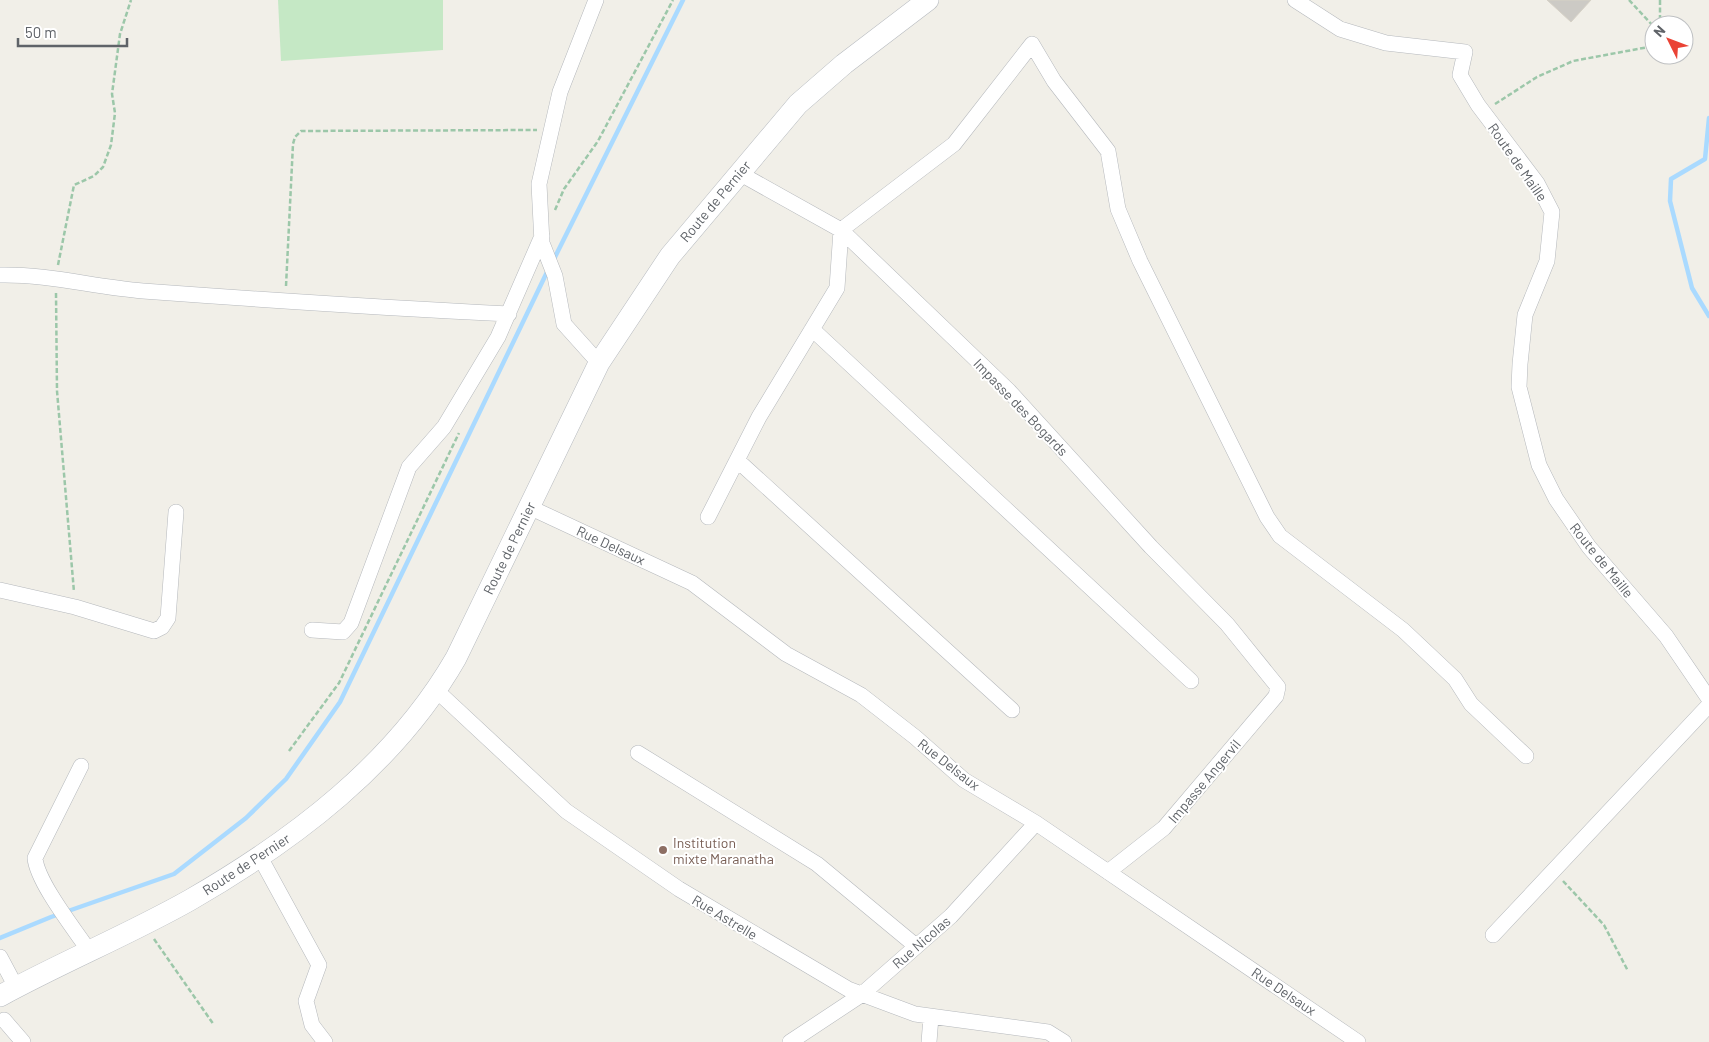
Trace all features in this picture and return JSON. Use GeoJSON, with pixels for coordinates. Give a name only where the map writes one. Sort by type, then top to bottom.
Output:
{"type":"FeatureCollection","features":[{"type":"Feature","properties":{"kind":"street"},"geometry":{"type":"LineString","coordinates":[[596,0],[560,92],[539,184],[542,240],[556,276],[564,324],[599,363]]}},
{"type":"Feature","properties":{"kind":"street","name":"Route de Pernier"},"geometry":{"type":"LineString","coordinates":[[8,991],[189,901],[260,857],[300,829],[366,771],[403,734],[437,691],[456,658],[599,363],[670,256],[798,104],[844,64],[928,0]]}},
{"type":"Feature","properties":{"kind":"street","name":"Route de Maille"},"geometry":{"type":"LineString","coordinates":[[1295,0],[1340,29],[1377,40],[1465,52],[1460,74],[1483,112],[1537,183],[1552,212],[1547,261],[1524,314],[1520,364],[1519,387],[1539,465],[1556,498],[1589,547],[1666,636],[1709,699]]}},
{"type":"Feature","properties":{"kind":"street"},"geometry":{"type":"LineString","coordinates":[[708,517],[759,417],[837,288],[841,230],[954,144],[1032,44],[1054,81],[1108,152],[1118,208],[1140,262],[1275,530],[1280,536],[1403,630],[1454,680],[1471,704],[1526,756]]}},
{"type":"Feature","properties":{"kind":"street","name":"Impasse des Bogards"},"geometry":{"type":"LineString","coordinates":[[739,173],[841,230],[1009,391],[1151,547],[1227,624],[1271,678]]}},
{"type":"Feature","properties":{"kind":"street"},"geometry":{"type":"LineString","coordinates":[[312,630],[343,632],[351,623],[409,467],[454,411],[498,337],[542,240]]}},
{"type":"Feature","properties":{"kind":"street"},"geometry":{"type":"LineString","coordinates":[[0,275],[32,274],[132,290],[285,302],[509,314]]}},
{"type":"Feature","properties":{"kind":"street"},"geometry":{"type":"LineString","coordinates":[[812,329],[1191,681]]}},
{"type":"Feature","properties":{"kind":"street"},"geometry":{"type":"LineString","coordinates":[[737,460],[1012,710]]}},
{"type":"Feature","properties":{"kind":"street","name":"Rue Delsaux"},"geometry":{"type":"LineString","coordinates":[[529,507],[692,583],[786,654],[861,695],[915,737],[964,780],[1036,823],[1358,1042]]}},
{"type":"Feature","properties":{"kind":"street"},"geometry":{"type":"LineString","coordinates":[[0,590],[76,607],[154,631],[158,630],[168,618],[176,512]]}},
{"type":"Feature","properties":{"kind":"street","name":"Impasse Angervil"},"geometry":{"type":"LineString","coordinates":[[1108,872],[1164,828],[1276,696],[1278,687],[1271,678]]}},
{"type":"Feature","properties":{"kind":"street","name":"Rue Astrelle"},"geometry":{"type":"LineString","coordinates":[[437,691],[566,811],[619,849],[687,894],[861,994],[915,1014],[1048,1032],[1064,1042]]}},
{"type":"Feature","properties":{"kind":"street"},"geometry":{"type":"LineString","coordinates":[[1494,935],[1709,705]]}},
{"type":"Feature","properties":{"kind":"street"},"geometry":{"type":"LineString","coordinates":[[638,753],[817,864],[916,946]]}},
{"type":"Feature","properties":{"kind":"street"},"geometry":{"type":"LineString","coordinates":[[81,766],[35,858],[36,866],[52,896],[89,951]]}},
{"type":"Feature","properties":{"kind":"street","name":"Rue Nicolas"},"geometry":{"type":"LineString","coordinates":[[790,1042],[861,994],[951,916],[1036,823]]}},
{"type":"Feature","properties":{"kind":"street"},"geometry":{"type":"LineString","coordinates":[[260,857],[319,965],[306,1002],[312,1025],[325,1042]]}},
{"type":"Feature","properties":{"kind":"street"},"geometry":{"type":"LineString","coordinates":[[0,957],[8,991]]}},
{"type":"Feature","properties":{"kind":"street"},"geometry":{"type":"LineString","coordinates":[[929,1042],[931,1017]]}},
{"type":"Feature","properties":{"kind":"street"},"geometry":{"type":"LineString","coordinates":[[1,1021],[23,1042]]}},
{"type":"Feature","properties":{"kind":"path"},"geometry":{"type":"LineString","coordinates":[[553,216],[564,189],[598,141],[673,0]]}},
{"type":"Feature","properties":{"kind":"path"},"geometry":{"type":"LineString","coordinates":[[1629,0],[1644,16]]}},
{"type":"Feature","properties":{"kind":"path"},"geometry":{"type":"LineString","coordinates":[[1660,0],[1660,15]]}},
{"type":"Feature","properties":{"kind":"path"},"geometry":{"type":"LineString","coordinates":[[1483,112],[1537,77],[1573,61],[1644,48]]}},
{"type":"Feature","properties":{"kind":"path"},"geometry":{"type":"LineString","coordinates":[[285,302],[293,144],[295,137],[301,131],[551,130]]}},
{"type":"Feature","properties":{"kind":"path"},"geometry":{"type":"LineString","coordinates":[[289,751],[339,683],[463,424]]}},
{"type":"Feature","properties":{"kind":"path"},"geometry":{"type":"LineString","coordinates":[[1553,872],[1604,925],[1628,971]]}},
{"type":"Feature","properties":{"kind":"path"},"geometry":{"type":"LineString","coordinates":[[144,923],[214,1025]]}},
{"type":"Feature","properties":{"kind":"green space"},"geometry":{"type":"Polygon","coordinates":[[[278,0],[443,0],[443,50],[281,61],[278,0]]]}},
{"type":"Feature","properties":{"kind":"building"},"geometry":{"type":"Polygon","coordinates":[[[1547,0],[1591,0],[1571,22],[1547,0]]]}},
{"type":"Feature","properties":{"kind":"waterway"},"geometry":{"type":"LineString","coordinates":[[553,261],[683,0]]}},
{"type":"Feature","properties":{"kind":"waterway"},"geometry":{"type":"LineString","coordinates":[[1709,118],[1705,159],[1671,179],[1670,201],[1692,288],[1709,316]]}},
{"type":"Feature","properties":{"kind":"waterway"},"geometry":{"type":"LineString","coordinates":[[0,938],[51,917],[174,874],[246,818],[286,779],[340,702],[548,270]]}},
{"type":"Feature","properties":{"kind":"place","name":"Institution mixte Maranatha"},"geometry":{"type":"Point","coordinates":[663,850]}}]}
